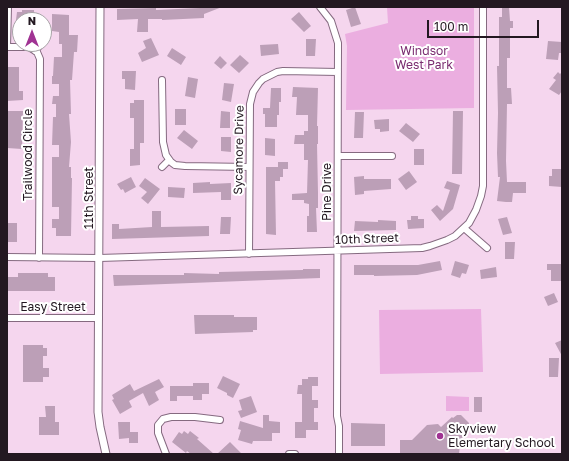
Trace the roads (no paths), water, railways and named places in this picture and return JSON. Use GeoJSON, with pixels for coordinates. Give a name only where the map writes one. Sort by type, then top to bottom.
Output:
{"type":"FeatureCollection","features":[{"type":"Feature","properties":{"kind":"street"},"geometry":{"type":"LineString","coordinates":[[7,47],[8,7]]}},
{"type":"Feature","properties":{"kind":"street","name":"11th Street"},"geometry":{"type":"LineString","coordinates":[[100,7],[98,389],[100,427],[106,454]]}},
{"type":"Feature","properties":{"kind":"street","name":"Pine Drive"},"geometry":{"type":"LineString","coordinates":[[320,7],[331,21],[338,43],[337,416],[339,426],[339,454]]}},
{"type":"Feature","properties":{"kind":"street","name":"10th Street"},"geometry":{"type":"LineString","coordinates":[[39,258],[99,258],[422,248],[447,240],[464,228],[473,218],[483,186],[483,7]]}},
{"type":"Feature","properties":{"kind":"street","name":"Trailwood Circle"},"geometry":{"type":"LineString","coordinates":[[36,52],[40,59],[39,258]]}},
{"type":"Feature","properties":{"kind":"street","name":"Sycamore Drive"},"geometry":{"type":"LineString","coordinates":[[249,254],[250,104],[253,92],[259,83],[270,75],[283,71],[338,72]]}},
{"type":"Feature","properties":{"kind":"street"},"geometry":{"type":"LineString","coordinates":[[162,80],[163,142],[166,155],[169,160],[175,165],[185,166],[249,167]]}},
{"type":"Feature","properties":{"kind":"street"},"geometry":{"type":"LineString","coordinates":[[338,156],[392,156]]}},
{"type":"Feature","properties":{"kind":"street"},"geometry":{"type":"LineString","coordinates":[[162,167],[169,160]]}},
{"type":"Feature","properties":{"kind":"street"},"geometry":{"type":"LineString","coordinates":[[464,228],[487,248]]}},
{"type":"Feature","properties":{"kind":"street"},"geometry":{"type":"LineString","coordinates":[[7,257],[39,258]]}},
{"type":"Feature","properties":{"kind":"street","name":"Easy Street"},"geometry":{"type":"LineString","coordinates":[[7,318],[99,318]]}},
{"type":"Feature","properties":{"kind":"street"},"geometry":{"type":"LineString","coordinates":[[166,454],[158,433],[158,425],[163,419],[171,417],[195,417],[220,420]]}},
{"type":"Feature","properties":{"kind":"street"},"geometry":{"type":"LineString","coordinates":[[289,454],[295,454]]}},
{"type":"Feature","properties":{"kind":"place","name":"Skyview Elemertary School"},"geometry":{"type":"Point","coordinates":[440,436]}},
{"type":"Feature","properties":{"kind":"park label","name":"Windsor West Park"},"geometry":{"type":"Point","coordinates":[424,58]}}]}
